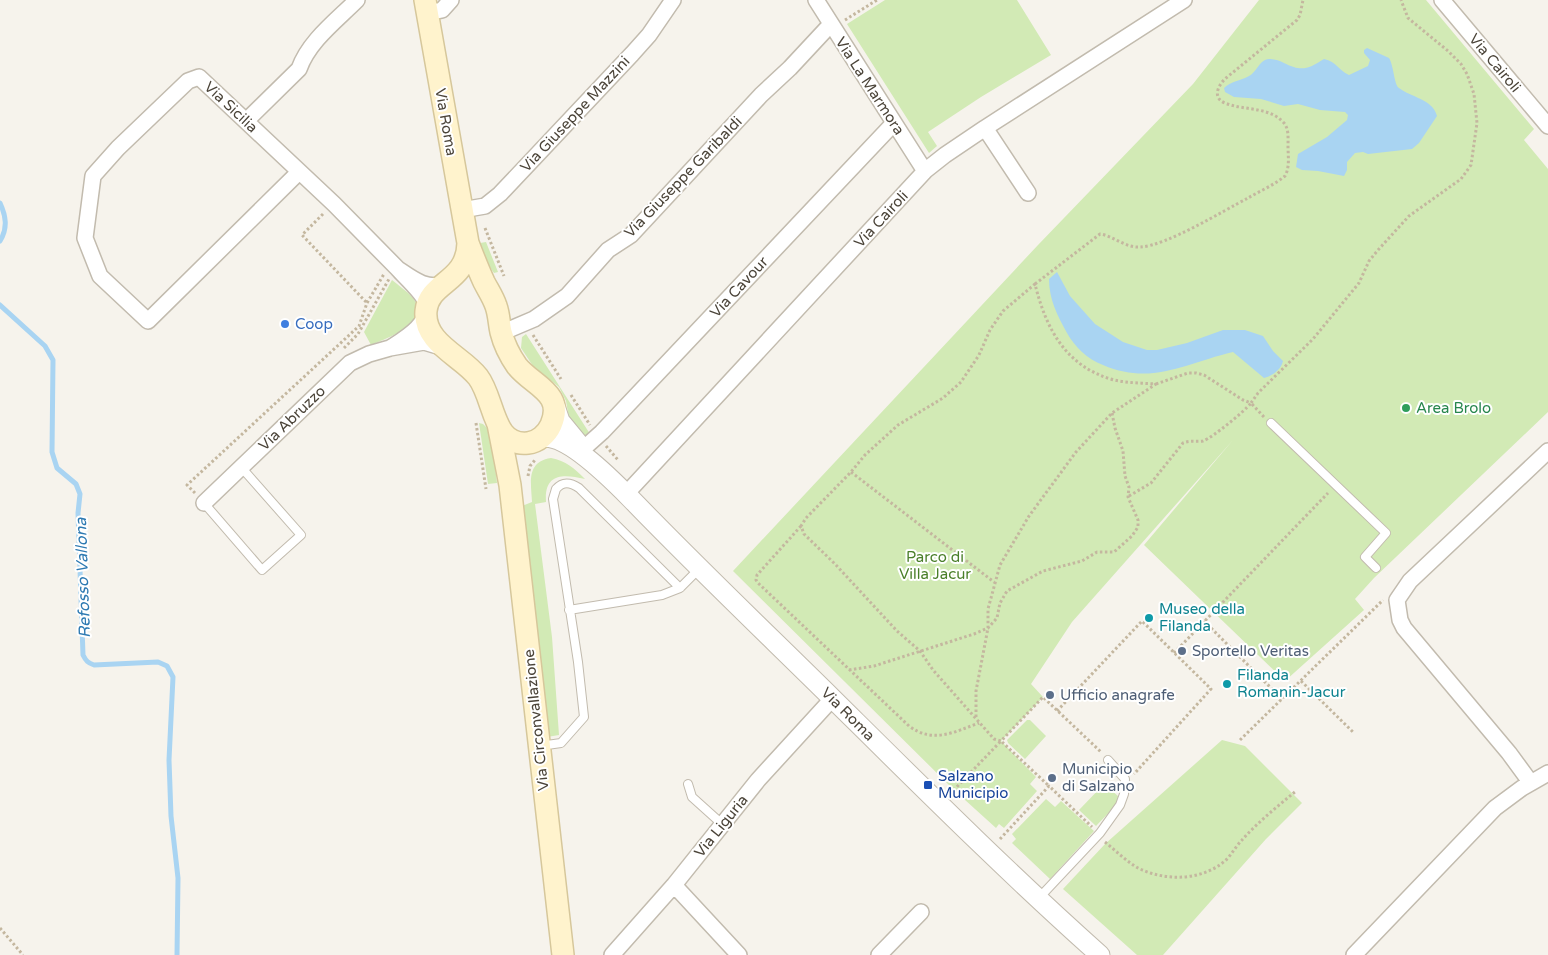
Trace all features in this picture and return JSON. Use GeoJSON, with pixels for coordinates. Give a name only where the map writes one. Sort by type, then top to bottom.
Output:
{"type":"FeatureCollection","features":[{"type":"Feature","properties":{"kind":"main road","name":"Via Roma"},"geometry":{"type":"LineString","coordinates":[[426,6],[468,244],[497,307],[501,333],[506,347],[518,366],[547,392],[555,406]]}},
{"type":"Feature","properties":{"kind":"main road","name":"Via Roma"},"geometry":{"type":"LineString","coordinates":[[446,283],[458,272],[465,261],[468,244]]}},
{"type":"Feature","properties":{"kind":"main road","name":"Via Roma"},"geometry":{"type":"LineString","coordinates":[[494,301],[480,283],[469,279],[454,280],[441,285],[432,295],[426,311],[429,329],[436,340],[452,352],[478,377],[490,400],[502,434],[513,442],[530,443],[541,447]]}},
{"type":"Feature","properties":{"kind":"main road"},"geometry":{"type":"LineString","coordinates":[[541,447],[555,416],[555,406]]}},
{"type":"Feature","properties":{"kind":"main road","name":"Via Circonvallazione"},"geometry":{"type":"LineString","coordinates":[[498,424],[519,482],[538,746],[563,955]]}},
{"type":"Feature","properties":{"kind":"main road","name":"Via Circonvallazione"},"geometry":{"type":"LineString","coordinates":[[519,482],[514,472],[524,454],[541,447]]}},
{"type":"Feature","properties":{"kind":"street"},"geometry":{"type":"LineString","coordinates":[[246,121],[298,70],[302,59],[310,47],[357,0]]}},
{"type":"Feature","properties":{"kind":"street"},"geometry":{"type":"LineString","coordinates":[[426,6],[442,10],[452,0]]}},
{"type":"Feature","properties":{"kind":"street","name":"Via Giuseppe Mazzini"},"geometry":{"type":"LineString","coordinates":[[462,210],[485,206],[500,194],[638,47],[673,0]]}},
{"type":"Feature","properties":{"kind":"street","name":"Via La Marmora"},"geometry":{"type":"LineString","coordinates":[[816,0],[837,23],[894,123],[926,170]]}},
{"type":"Feature","properties":{"kind":"street","name":"Via Cairoli"},"geometry":{"type":"LineString","coordinates":[[626,494],[926,170],[985,128],[1184,0]]}},
{"type":"Feature","properties":{"kind":"street","name":"Via Cairoli"},"geometry":{"type":"LineString","coordinates":[[1442,0],[1548,126]]}},
{"type":"Feature","properties":{"kind":"street","name":"Via Giuseppe Garibaldi"},"geometry":{"type":"LineString","coordinates":[[501,333],[534,319],[567,296],[608,250],[630,235],[761,95],[837,23]]}},
{"type":"Feature","properties":{"kind":"street","name":"Via Sicilia"},"geometry":{"type":"LineString","coordinates":[[299,172],[148,322],[100,276],[85,238],[93,176],[118,148],[188,81],[199,77],[334,204],[394,273],[423,298],[426,304],[426,311]]}},
{"type":"Feature","properties":{"kind":"street","name":"Via Cavour"},"geometry":{"type":"LineString","coordinates":[[583,449],[602,432],[894,123]]}},
{"type":"Feature","properties":{"kind":"street"},"geometry":{"type":"LineString","coordinates":[[985,128],[1028,194]]}},
{"type":"Feature","properties":{"kind":"street","name":"Via Sicilia"},"geometry":{"type":"LineString","coordinates":[[394,273],[426,285],[438,286],[446,283]]}},
{"type":"Feature","properties":{"kind":"street","name":"Via Abruzzo"},"geometry":{"type":"LineString","coordinates":[[390,348],[420,325],[426,311]]}},
{"type":"Feature","properties":{"kind":"street","name":"Via Abruzzo"},"geometry":{"type":"LineString","coordinates":[[204,503],[350,363],[369,354],[390,348],[424,342],[452,352]]}},
{"type":"Feature","properties":{"kind":"street","name":"Via Roma"},"geometry":{"type":"LineString","coordinates":[[555,406],[560,421],[600,469],[699,569],[1038,899],[1100,955]]}},
{"type":"Feature","properties":{"kind":"street","name":"Via Roma"},"geometry":{"type":"LineString","coordinates":[[541,447],[546,437],[553,438],[567,444],[600,469]]}},
{"type":"Feature","properties":{"kind":"street"},"geometry":{"type":"LineString","coordinates":[[1531,782],[1404,628],[1397,609],[1397,600],[1410,581],[1548,451]]}},
{"type":"Feature","properties":{"kind":"street","name":"Via Liguria"},"geometry":{"type":"LineString","coordinates":[[612,955],[674,885],[764,773],[832,698]]}},
{"type":"Feature","properties":{"kind":"street"},"geometry":{"type":"LineString","coordinates":[[1354,955],[1495,808],[1548,772]]}},
{"type":"Feature","properties":{"kind":"street"},"geometry":{"type":"LineString","coordinates":[[674,885],[739,955]]}},
{"type":"Feature","properties":{"kind":"street"},"geometry":{"type":"LineString","coordinates":[[879,955],[921,912]]}},
{"type":"Feature","properties":{"kind":"lane"},"geometry":{"type":"LineString","coordinates":[[1270,423],[1386,533],[1365,557],[1376,568]]}},
{"type":"Feature","properties":{"kind":"lane"},"geometry":{"type":"LineString","coordinates":[[204,503],[262,570],[301,535],[241,467]]}},
{"type":"Feature","properties":{"kind":"lane"},"geometry":{"type":"LineString","coordinates":[[538,746],[561,743],[584,717],[578,662],[553,499],[556,489],[564,483],[571,483],[579,488],[680,588]]}},
{"type":"Feature","properties":{"kind":"lane"},"geometry":{"type":"LineString","coordinates":[[569,610],[662,595],[680,588],[699,569]]}},
{"type":"Feature","properties":{"kind":"lane"},"geometry":{"type":"LineString","coordinates":[[1038,899],[1098,834],[1120,806],[1124,794],[1125,779],[1108,760]]}},
{"type":"Feature","properties":{"kind":"lane"},"geometry":{"type":"LineString","coordinates":[[688,784],[692,797],[722,824]]}},
{"type":"Feature","properties":{"kind":"path"},"geometry":{"type":"LineString","coordinates":[[837,23],[877,0]]}},
{"type":"Feature","properties":{"kind":"path"},"geometry":{"type":"LineString","coordinates":[[979,724],[933,736],[919,733],[909,726],[756,580],[757,575],[806,518],[852,472],[865,455],[898,425],[943,398],[962,382],[979,355],[990,330],[1002,311],[1086,243],[1100,234],[1108,235],[1130,246],[1138,247],[1164,241],[1222,212],[1285,176],[1288,167],[1288,133],[1284,123],[1268,113],[1224,103],[1218,97],[1217,90],[1226,78],[1297,20],[1303,0]]}},
{"type":"Feature","properties":{"kind":"path"},"geometry":{"type":"LineString","coordinates":[[1128,497],[1151,483],[1183,443],[1189,440],[1202,441],[1214,435],[1251,403],[1313,339],[1359,283],[1369,261],[1408,216],[1461,178],[1471,165],[1477,124],[1474,94],[1467,74],[1461,64],[1448,51],[1408,18],[1401,0]]}},
{"type":"Feature","properties":{"kind":"path"},"geometry":{"type":"LineString","coordinates":[[325,212],[302,235],[367,303]]}},
{"type":"Feature","properties":{"kind":"path"},"geometry":{"type":"LineString","coordinates":[[483,222],[506,282]]}},
{"type":"Feature","properties":{"kind":"path"},"geometry":{"type":"LineString","coordinates":[[204,503],[188,484],[359,326],[367,303],[383,274],[394,273]]}},
{"type":"Feature","properties":{"kind":"path"},"geometry":{"type":"LineString","coordinates":[[340,352],[358,334],[394,273]]}},
{"type":"Feature","properties":{"kind":"path"},"geometry":{"type":"LineString","coordinates":[[1035,284],[1039,301],[1058,342],[1078,363],[1099,375],[1115,380],[1156,384]]}},
{"type":"Feature","properties":{"kind":"path"},"geometry":{"type":"LineString","coordinates":[[976,717],[976,691],[988,628],[988,609],[1000,565],[1039,501],[1076,452],[1112,413],[1156,384],[1188,373],[1196,373],[1204,375],[1242,400],[1251,403],[1270,423]]}},
{"type":"Feature","properties":{"kind":"path"},"geometry":{"type":"LineString","coordinates":[[850,670],[874,666],[988,628],[997,618],[1000,603],[1007,591],[1043,571],[1082,561],[1098,552],[1114,552],[1132,536],[1138,527],[1138,520],[1128,497],[1129,487],[1125,476],[1123,451],[1112,413]]}},
{"type":"Feature","properties":{"kind":"path"},"geometry":{"type":"LineString","coordinates":[[476,420],[486,489]]}},
{"type":"Feature","properties":{"kind":"path"},"geometry":{"type":"LineString","coordinates":[[602,441],[622,465]]}},
{"type":"Feature","properties":{"kind":"path"},"geometry":{"type":"LineString","coordinates":[[519,482],[536,459],[541,447]]}},
{"type":"Feature","properties":{"kind":"path"},"geometry":{"type":"LineString","coordinates":[[852,472],[994,582]]}},
{"type":"Feature","properties":{"kind":"path"},"geometry":{"type":"LineString","coordinates":[[194,492],[200,485]]}},
{"type":"Feature","properties":{"kind":"path"},"geometry":{"type":"LineString","coordinates":[[1174,653],[1335,485]]}},
{"type":"Feature","properties":{"kind":"path"},"geometry":{"type":"LineString","coordinates":[[801,526],[804,534],[897,631],[920,651],[933,670],[976,717],[979,724],[994,739],[1001,741],[1118,853],[1143,870],[1156,875],[1176,878],[1194,876],[1212,869],[1227,858],[1242,839],[1296,791]]}},
{"type":"Feature","properties":{"kind":"path"},"geometry":{"type":"LineString","coordinates":[[1240,740],[1280,698],[1301,681],[1396,588],[1402,591]]}},
{"type":"Feature","properties":{"kind":"path"},"geometry":{"type":"LineString","coordinates":[[1057,711],[1142,621],[1211,688],[1129,780],[1125,779]]}},
{"type":"Feature","properties":{"kind":"path"},"geometry":{"type":"LineString","coordinates":[[1204,621],[1280,698]]}},
{"type":"Feature","properties":{"kind":"path"},"geometry":{"type":"LineString","coordinates":[[1301,681],[1354,733]]}},
{"type":"Feature","properties":{"kind":"path"},"geometry":{"type":"LineString","coordinates":[[946,798],[1043,698],[1108,760]]}},
{"type":"Feature","properties":{"kind":"path"},"geometry":{"type":"LineString","coordinates":[[999,841],[1049,786]]}},
{"type":"Feature","properties":{"kind":"path"},"geometry":{"type":"LineString","coordinates":[[0,928],[23,955]]}},
{"type":"Feature","properties":{"kind":"green space"},"geometry":{"type":"Polygon","coordinates":[[[885,0],[1017,0],[1051,55],[981,97],[928,132],[937,146],[929,153],[847,24],[885,0]]]}},
{"type":"Feature","properties":{"kind":"green space","name":"Parco di Villa Jacur"},"geometry":{"type":"Polygon","coordinates":[[[1259,0],[1426,0],[1534,129],[1524,140],[1548,169],[1548,412],[1374,578],[1355,599],[1364,610],[1285,681],[1144,545],[1233,440],[1072,622],[1031,684],[1043,697],[1001,741],[1036,777],[1030,784],[1037,791],[1004,828],[999,824],[996,828],[954,790],[733,571],[1038,245],[1193,84],[1259,0]]]}},
{"type":"Feature","properties":{"kind":"green space"},"geometry":{"type":"Polygon","coordinates":[[[486,242],[498,272],[494,273],[486,259],[480,243],[486,242]]]}},
{"type":"Feature","properties":{"kind":"green space"},"geometry":{"type":"Polygon","coordinates":[[[392,280],[413,298],[418,307],[417,315],[412,322],[396,334],[371,345],[364,332],[392,280]]]}},
{"type":"Feature","properties":{"kind":"green space"},"geometry":{"type":"Polygon","coordinates":[[[526,334],[590,434],[585,438],[569,419],[566,401],[559,387],[533,366],[521,348],[522,337],[526,334]]]}},
{"type":"Feature","properties":{"kind":"green space"},"geometry":{"type":"Polygon","coordinates":[[[479,423],[487,428],[492,443],[497,483],[488,484],[479,423]]]}},
{"type":"Feature","properties":{"kind":"green space"},"geometry":{"type":"Polygon","coordinates":[[[551,458],[570,466],[585,479],[569,476],[556,478],[548,485],[546,502],[535,504],[552,637],[559,735],[547,737],[522,506],[532,502],[531,480],[534,468],[543,460],[551,458]]]}},
{"type":"Feature","properties":{"kind":"green space"},"geometry":{"type":"Polygon","coordinates":[[[1027,720],[1030,720],[1046,736],[1025,759],[1007,740],[1027,720]]]}},
{"type":"Feature","properties":{"kind":"green space"},"geometry":{"type":"Polygon","coordinates":[[[1222,740],[1245,746],[1302,803],[1266,839],[1163,955],[1137,955],[1063,889],[1105,844],[1222,740]]]}},
{"type":"Feature","properties":{"kind":"green space"},"geometry":{"type":"Polygon","coordinates":[[[1104,784],[1118,796],[1118,803],[1096,826],[1079,810],[1104,784]]]}},
{"type":"Feature","properties":{"kind":"green space"},"geometry":{"type":"Polygon","coordinates":[[[1046,799],[1055,807],[1061,801],[1094,831],[1050,879],[1012,843],[1016,839],[1012,834],[1046,799]]]}},
{"type":"Feature","properties":{"kind":"water"},"geometry":{"type":"Polygon","coordinates":[[[1367,48],[1389,58],[1397,86],[1426,102],[1435,110],[1437,116],[1419,143],[1412,149],[1368,154],[1363,152],[1355,153],[1347,162],[1347,170],[1344,176],[1302,170],[1296,167],[1298,154],[1327,137],[1347,120],[1348,115],[1345,112],[1320,110],[1298,104],[1284,106],[1261,99],[1234,97],[1225,92],[1224,88],[1233,82],[1249,76],[1260,64],[1269,59],[1277,60],[1296,68],[1305,68],[1324,59],[1332,62],[1349,75],[1368,66],[1370,60],[1364,53],[1364,50],[1367,48]]]}},
{"type":"Feature","properties":{"kind":"water"},"geometry":{"type":"Polygon","coordinates":[[[1057,272],[1070,296],[1095,324],[1123,342],[1147,350],[1157,350],[1187,343],[1223,330],[1245,330],[1263,336],[1273,351],[1283,361],[1282,364],[1276,372],[1264,378],[1233,352],[1153,373],[1121,371],[1103,365],[1087,356],[1078,348],[1060,320],[1054,307],[1049,286],[1049,279],[1057,272]]]}},
{"type":"Feature","properties":{"kind":"waterway","name":"Refosso Vallona"},"geometry":{"type":"LineString","coordinates":[[0,203],[5,222],[3,236],[0,241]]}},
{"type":"Feature","properties":{"kind":"waterway","name":"Refosso Vallona"},"geometry":{"type":"LineString","coordinates":[[0,305],[45,346],[53,360],[52,452],[57,468],[76,484],[80,494],[78,513],[83,655],[87,661],[94,665],[158,662],[167,666],[173,677],[169,760],[171,816],[178,878],[177,955]]}},
{"type":"Feature","properties":{"kind":"place","name":"Coop"},"geometry":{"type":"Point","coordinates":[285,324]}},
{"type":"Feature","properties":{"kind":"place","name":"Area Brolo"},"geometry":{"type":"Point","coordinates":[1406,408]}},
{"type":"Feature","properties":{"kind":"place","name":"Museo della Filanda"},"geometry":{"type":"Point","coordinates":[1149,618]}},
{"type":"Feature","properties":{"kind":"place","name":"Sportello Veritas"},"geometry":{"type":"Point","coordinates":[1182,651]}},
{"type":"Feature","properties":{"kind":"place","name":"Filanda Romanin-Jacur"},"geometry":{"type":"Point","coordinates":[1227,684]}},
{"type":"Feature","properties":{"kind":"place","name":"Ufficio anagrafe"},"geometry":{"type":"Point","coordinates":[1050,695]}},
{"type":"Feature","properties":{"kind":"place","name":"Municipio di Salzano"},"geometry":{"type":"Point","coordinates":[1052,778]}},
{"type":"Feature","properties":{"kind":"place","name":"Salzano Municipio"},"geometry":{"type":"Point","coordinates":[928,785]}}]}
